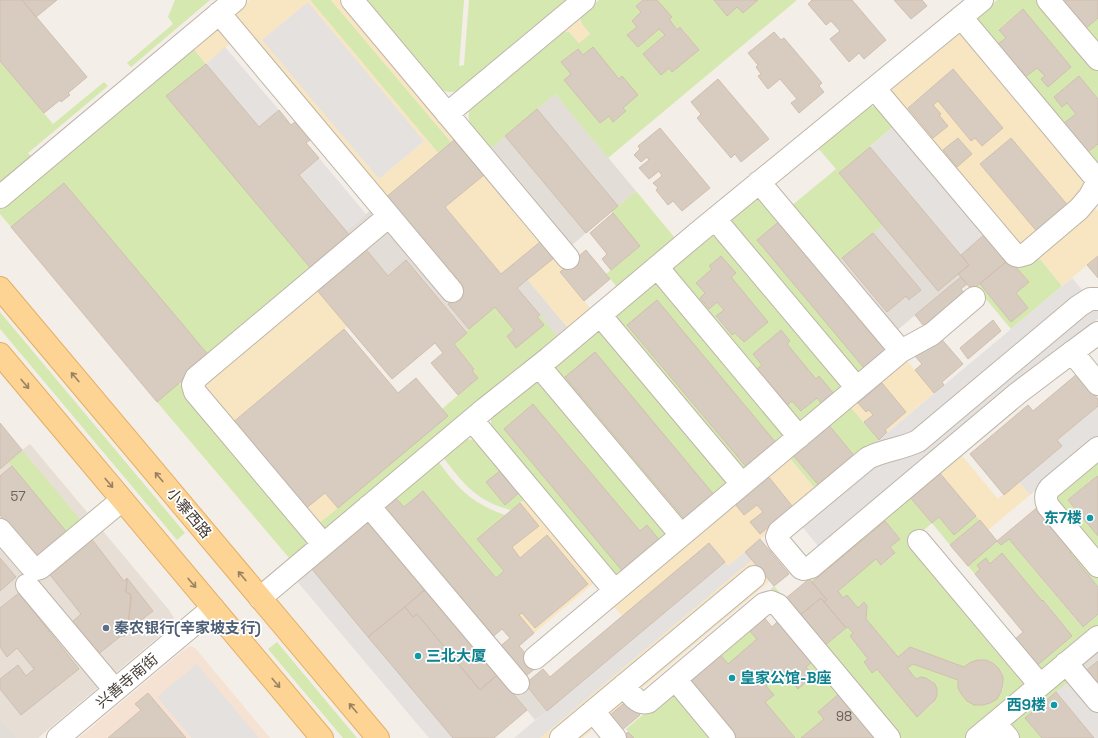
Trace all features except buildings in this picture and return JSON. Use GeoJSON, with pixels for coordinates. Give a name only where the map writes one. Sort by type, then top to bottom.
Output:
{"type":"FeatureCollection","features":[{"type":"Feature","properties":{"kind":"main road","name":"小寨西路"},"geometry":{"type":"LineString","coordinates":[[0,288],[378,738]]}},
{"type":"Feature","properties":{"kind":"main road"},"geometry":{"type":"LineString","coordinates":[[0,354],[322,738]]}},
{"type":"Feature","properties":{"kind":"street"},"geometry":{"type":"LineString","coordinates":[[352,0],[568,258]]}},
{"type":"Feature","properties":{"kind":"street"},"geometry":{"type":"LineString","coordinates":[[448,114],[584,0]]}},
{"type":"Feature","properties":{"kind":"street"},"geometry":{"type":"LineString","coordinates":[[260,598],[472,420],[982,0]]}},
{"type":"Feature","properties":{"kind":"street"},"geometry":{"type":"LineString","coordinates":[[1048,0],[1098,59]]}},
{"type":"Feature","properties":{"kind":"street"},"geometry":{"type":"LineString","coordinates":[[0,197],[227,7],[389,216],[452,292]]}},
{"type":"Feature","properties":{"kind":"street"},"geometry":{"type":"LineString","coordinates":[[875,89],[1015,255],[1019,256],[1026,254],[1079,209],[1090,196],[1098,181],[961,17]]}},
{"type":"Feature","properties":{"kind":"street"},"geometry":{"type":"LineString","coordinates":[[760,182],[901,351]]}},
{"type":"Feature","properties":{"kind":"street"},"geometry":{"type":"LineString","coordinates":[[323,544],[195,392],[193,385],[196,378],[389,216]]}},
{"type":"Feature","properties":{"kind":"street"},"geometry":{"type":"LineString","coordinates":[[715,219],[857,388]]}},
{"type":"Feature","properties":{"kind":"street"},"geometry":{"type":"LineString","coordinates":[[657,267],[799,437]]}},
{"type":"Feature","properties":{"kind":"street"},"geometry":{"type":"LineString","coordinates":[[535,658],[901,351],[932,334],[974,298]]}},
{"type":"Feature","properties":{"kind":"street"},"geometry":{"type":"LineString","coordinates":[[1098,299],[1090,299],[1079,306],[918,441],[906,447],[879,452],[868,458],[779,532],[777,537],[779,542],[798,565],[804,569],[811,567],[1018,393],[1098,333]]}},
{"type":"Feature","properties":{"kind":"street"},"geometry":{"type":"LineString","coordinates":[[600,315],[742,484]]}},
{"type":"Feature","properties":{"kind":"street"},"geometry":{"type":"LineString","coordinates":[[1072,352],[1098,384]]}},
{"type":"Feature","properties":{"kind":"street"},"geometry":{"type":"LineString","coordinates":[[539,366],[681,535]]}},
{"type":"Feature","properties":{"kind":"street"},"geometry":{"type":"LineString","coordinates":[[472,420],[615,591]]}},
{"type":"Feature","properties":{"kind":"street"},"geometry":{"type":"LineString","coordinates":[[1098,448],[1050,488],[1045,497],[1048,506],[1098,566]]}},
{"type":"Feature","properties":{"kind":"street"},"geometry":{"type":"LineString","coordinates":[[0,530],[30,565],[36,569],[40,568],[122,500]]}},
{"type":"Feature","properties":{"kind":"street"},"geometry":{"type":"LineString","coordinates":[[369,506],[518,683]]}},
{"type":"Feature","properties":{"kind":"street"},"geometry":{"type":"LineString","coordinates":[[919,541],[1040,685]]}},
{"type":"Feature","properties":{"kind":"street"},"geometry":{"type":"LineString","coordinates":[[561,738],[754,577]]}},
{"type":"Feature","properties":{"kind":"street"},"geometry":{"type":"LineString","coordinates":[[28,585],[115,690]]}},
{"type":"Feature","properties":{"kind":"street"},"geometry":{"type":"LineString","coordinates":[[624,685],[638,701],[644,703],[648,702],[764,604],[768,602],[775,603],[889,738]]}},
{"type":"Feature","properties":{"kind":"street","name":"兴善寺南街"},"geometry":{"type":"LineString","coordinates":[[58,738],[213,608]]}},
{"type":"Feature","properties":{"kind":"street"},"geometry":{"type":"LineString","coordinates":[[977,738],[1002,730],[1040,685],[1098,637]]}},
{"type":"Feature","properties":{"kind":"street"},"geometry":{"type":"LineString","coordinates":[[1066,663],[1098,701]]}},
{"type":"Feature","properties":{"kind":"street"},"geometry":{"type":"LineString","coordinates":[[675,679],[724,738]]}},
{"type":"Feature","properties":{"kind":"street"},"geometry":{"type":"LineString","coordinates":[[593,711],[615,738]]}},
{"type":"Feature","properties":{"kind":"shaded area"},"geometry":{"type":"Polygon","coordinates":[[[308,2],[424,141],[379,179],[262,40],[308,2]]]}},
{"type":"Feature","properties":{"kind":"shaded area"},"geometry":{"type":"Polygon","coordinates":[[[225,47],[279,110],[259,127],[206,64],[225,47]]]}},
{"type":"Feature","properties":{"kind":"shaded area"},"geometry":{"type":"Polygon","coordinates":[[[555,94],[636,191],[618,206],[537,109],[555,94]]]}},
{"type":"Feature","properties":{"kind":"shaded area"},"geometry":{"type":"Polygon","coordinates":[[[894,126],[985,234],[961,255],[870,147],[894,126]]]}},
{"type":"Feature","properties":{"kind":"shaded area"},"geometry":{"type":"Polygon","coordinates":[[[505,136],[586,233],[571,246],[490,149],[505,136]]]}},
{"type":"Feature","properties":{"kind":"shaded area"},"geometry":{"type":"Polygon","coordinates":[[[319,158],[366,214],[346,231],[299,175],[319,158]]]}},
{"type":"Feature","properties":{"kind":"shaded area"},"geometry":{"type":"Polygon","coordinates":[[[384,199],[462,292],[448,304],[469,329],[466,331],[406,260],[388,276],[346,231],[384,199]]]}},
{"type":"Feature","properties":{"kind":"shaded area"},"geometry":{"type":"Polygon","coordinates":[[[883,225],[961,277],[895,332],[837,263],[842,258],[887,312],[906,296],[910,300],[921,290],[873,233],[883,225]]]}},
{"type":"Feature","properties":{"kind":"shaded area"},"geometry":{"type":"Polygon","coordinates":[[[1072,278],[1098,309],[1098,319],[822,551],[791,513],[1072,278]]]}},
{"type":"Feature","properties":{"kind":"shaded area"},"geometry":{"type":"Polygon","coordinates":[[[528,280],[568,328],[558,337],[517,288],[528,280]]]}},
{"type":"Feature","properties":{"kind":"shaded area"},"geometry":{"type":"Polygon","coordinates":[[[1098,406],[1098,438],[1030,495],[1019,482],[1062,446],[1057,440],[1098,406]]]}},
{"type":"Feature","properties":{"kind":"shaded area"},"geometry":{"type":"Polygon","coordinates":[[[0,424],[22,450],[30,444],[169,610],[174,618],[172,624],[163,633],[38,738],[0,738],[0,424]]]}},
{"type":"Feature","properties":{"kind":"shaded area"},"geometry":{"type":"Polygon","coordinates":[[[745,552],[752,560],[540,738],[514,738],[725,562],[728,566],[745,552]]]}},
{"type":"Feature","properties":{"kind":"shaded area"},"geometry":{"type":"Polygon","coordinates":[[[311,568],[453,738],[429,738],[296,580],[311,568]]]}},
{"type":"Feature","properties":{"kind":"shaded area"},"geometry":{"type":"Polygon","coordinates":[[[437,579],[547,711],[535,720],[425,589],[437,579]]]}},
{"type":"Feature","properties":{"kind":"shaded area"},"geometry":{"type":"Polygon","coordinates":[[[191,646],[195,648],[270,738],[79,738],[186,648],[191,646]]]}},
{"type":"Feature","properties":{"kind":"shaded area"},"geometry":{"type":"Polygon","coordinates":[[[1098,646],[1098,661],[1084,672],[1080,663],[1098,646]]]}},
{"type":"Feature","properties":{"kind":"shaded area"},"geometry":{"type":"Polygon","coordinates":[[[197,664],[258,738],[192,738],[157,697],[197,664]]]}},
{"type":"Feature","properties":{"kind":"shaded area"},"geometry":{"type":"Polygon","coordinates":[[[1071,680],[1098,712],[1098,738],[1094,738],[1056,692],[1071,680]]]}},
{"type":"Feature","properties":{"kind":"shaded area"},"geometry":{"type":"Polygon","coordinates":[[[0,718],[17,738],[0,738],[0,718]]]}},
{"type":"Feature","properties":{"kind":"green space"},"geometry":{"type":"Polygon","coordinates":[[[175,0],[210,0],[131,67],[127,63],[173,24],[168,17],[175,0]]]}},
{"type":"Feature","properties":{"kind":"green space"},"geometry":{"type":"Polygon","coordinates":[[[310,0],[331,0],[451,142],[438,153],[310,0]]]}},
{"type":"Feature","properties":{"kind":"green space"},"geometry":{"type":"Polygon","coordinates":[[[365,0],[464,0],[459,66],[464,65],[469,0],[568,0],[457,91],[450,92],[439,88],[365,0]]]}},
{"type":"Feature","properties":{"kind":"green space"},"geometry":{"type":"Polygon","coordinates":[[[599,0],[643,0],[636,6],[641,12],[632,21],[637,27],[627,35],[638,47],[659,29],[665,35],[643,54],[661,75],[669,68],[672,72],[699,50],[681,27],[677,30],[669,19],[671,17],[657,0],[714,0],[727,15],[737,7],[743,13],[758,0],[797,0],[608,158],[555,94],[490,149],[471,126],[469,120],[470,109],[563,31],[569,32],[579,43],[590,34],[581,23],[581,15],[599,0]],[[593,48],[583,55],[577,49],[562,62],[571,74],[564,80],[614,121],[626,111],[623,108],[622,76],[619,79],[593,48]]]}},
{"type":"Feature","properties":{"kind":"green space"},"geometry":{"type":"Polygon","coordinates":[[[997,0],[1040,0],[1098,69],[1098,99],[1079,76],[1067,103],[1076,114],[1064,124],[1088,152],[1098,144],[1098,170],[976,19],[997,0]],[[1023,9],[999,29],[1006,38],[998,45],[1025,77],[1037,68],[1045,76],[1048,87],[1071,67],[1023,9]]]}},
{"type":"Feature","properties":{"kind":"green space"},"geometry":{"type":"Polygon","coordinates":[[[1057,0],[1066,0],[1063,2],[1098,18],[1098,49],[1057,0]]]}},
{"type":"Feature","properties":{"kind":"green space"},"geometry":{"type":"Polygon","coordinates":[[[193,48],[206,64],[167,97],[313,271],[210,357],[64,183],[11,227],[0,214],[0,210],[193,48]]]}},
{"type":"Feature","properties":{"kind":"green space"},"geometry":{"type":"Polygon","coordinates":[[[0,61],[53,124],[104,82],[108,86],[28,153],[32,157],[0,184],[0,61]]]}},
{"type":"Feature","properties":{"kind":"green space"},"geometry":{"type":"Polygon","coordinates":[[[870,106],[877,107],[894,126],[839,173],[883,225],[837,263],[790,207],[836,169],[818,148],[870,106]]]}},
{"type":"Feature","properties":{"kind":"green space"},"geometry":{"type":"Polygon","coordinates":[[[636,191],[675,238],[617,287],[606,274],[640,246],[611,212],[636,191]]]}},
{"type":"Feature","properties":{"kind":"green space"},"geometry":{"type":"Polygon","coordinates":[[[761,194],[782,219],[757,240],[869,374],[862,378],[731,222],[731,220],[761,194]]]}},
{"type":"Feature","properties":{"kind":"green space"},"geometry":{"type":"Polygon","coordinates":[[[715,234],[844,385],[800,424],[672,272],[674,267],[715,234]],[[721,256],[709,266],[712,269],[696,283],[705,293],[700,298],[709,308],[717,302],[724,310],[716,317],[732,335],[735,333],[744,342],[768,322],[731,277],[736,273],[721,256]],[[781,330],[753,354],[802,411],[817,398],[822,404],[819,377],[816,379],[787,344],[790,341],[781,330]]]}},
{"type":"Feature","properties":{"kind":"green space"},"geometry":{"type":"Polygon","coordinates":[[[1036,254],[1062,286],[1011,329],[976,287],[980,284],[1011,321],[1016,293],[1029,282],[1018,269],[1036,254]]]}},
{"type":"Feature","properties":{"kind":"green space"},"geometry":{"type":"Polygon","coordinates":[[[658,283],[785,434],[777,444],[657,301],[627,325],[748,469],[742,474],[615,319],[616,315],[654,284],[658,283]]]}},
{"type":"Feature","properties":{"kind":"green space"},"geometry":{"type":"Polygon","coordinates":[[[495,307],[514,330],[507,336],[516,347],[543,324],[537,317],[540,315],[558,337],[290,559],[157,402],[179,383],[306,534],[447,416],[442,409],[478,378],[472,371],[474,368],[454,344],[467,333],[466,331],[495,307]]]}},
{"type":"Feature","properties":{"kind":"green space"},"geometry":{"type":"Polygon","coordinates":[[[0,312],[185,533],[177,540],[0,329],[0,312]]]}},
{"type":"Feature","properties":{"kind":"green space"},"geometry":{"type":"Polygon","coordinates":[[[598,331],[602,331],[732,482],[715,496],[595,353],[565,377],[686,521],[681,525],[554,370],[555,366],[598,331]]]}},
{"type":"Feature","properties":{"kind":"green space"},"geometry":{"type":"Polygon","coordinates":[[[538,381],[671,533],[661,542],[647,525],[640,531],[533,404],[504,429],[624,573],[618,578],[491,425],[491,419],[493,416],[538,381]]]}},
{"type":"Feature","properties":{"kind":"green space"},"geometry":{"type":"Polygon","coordinates":[[[848,404],[879,440],[856,458],[828,424],[792,454],[821,488],[817,491],[787,455],[848,404]]]}},
{"type":"Feature","properties":{"kind":"green space"},"geometry":{"type":"Polygon","coordinates":[[[466,439],[473,440],[500,471],[486,482],[505,505],[519,493],[524,500],[511,510],[499,507],[480,497],[457,476],[443,457],[466,439]]]}},
{"type":"Feature","properties":{"kind":"green space"},"geometry":{"type":"Polygon","coordinates":[[[22,450],[84,524],[70,536],[8,462],[22,450]]]}},
{"type":"Feature","properties":{"kind":"green space"},"geometry":{"type":"Polygon","coordinates":[[[1098,457],[1098,478],[1096,476],[1068,500],[1098,535],[1098,555],[1052,498],[1098,457]]]}},
{"type":"Feature","properties":{"kind":"green space"},"geometry":{"type":"Polygon","coordinates":[[[438,461],[452,480],[467,494],[484,506],[505,515],[477,539],[504,571],[496,578],[423,491],[404,507],[395,497],[438,461]]]}},
{"type":"Feature","properties":{"kind":"green space"},"geometry":{"type":"Polygon","coordinates":[[[909,496],[932,523],[911,541],[1031,684],[966,738],[895,738],[771,589],[774,586],[824,646],[848,627],[853,633],[850,636],[868,659],[864,663],[872,673],[877,669],[917,716],[936,698],[937,689],[932,682],[925,678],[916,679],[907,668],[913,664],[958,680],[961,693],[968,701],[977,704],[986,704],[995,700],[1001,693],[1004,684],[1000,671],[994,664],[980,660],[964,667],[910,647],[898,657],[866,619],[867,606],[865,603],[858,608],[847,595],[843,598],[838,591],[876,559],[882,565],[895,554],[890,547],[900,538],[885,521],[812,582],[809,579],[909,496]]]}},
{"type":"Feature","properties":{"kind":"green space"},"geometry":{"type":"Polygon","coordinates":[[[976,516],[980,520],[950,545],[932,523],[939,517],[954,535],[976,516]]]}},
{"type":"Feature","properties":{"kind":"green space"},"geometry":{"type":"Polygon","coordinates":[[[1009,539],[1082,627],[1098,614],[1098,628],[1041,676],[1034,668],[1072,636],[1044,600],[1042,601],[1002,554],[990,564],[986,558],[977,565],[980,569],[975,574],[968,566],[997,541],[1001,545],[1009,539]]]}},
{"type":"Feature","properties":{"kind":"green space"},"geometry":{"type":"Polygon","coordinates":[[[1075,549],[1098,576],[1098,587],[1070,553],[1075,549]]]}},
{"type":"Feature","properties":{"kind":"green space"},"geometry":{"type":"Polygon","coordinates":[[[747,628],[757,639],[728,664],[718,652],[747,628]]]}},
{"type":"Feature","properties":{"kind":"green space"},"geometry":{"type":"Polygon","coordinates":[[[277,642],[357,738],[343,738],[268,649],[277,642]]]}},
{"type":"Feature","properties":{"kind":"green space"},"geometry":{"type":"Polygon","coordinates":[[[818,657],[840,693],[818,712],[824,719],[801,738],[795,738],[765,702],[773,695],[766,686],[784,672],[798,689],[813,676],[806,667],[818,657]]]}},
{"type":"Feature","properties":{"kind":"green space"},"geometry":{"type":"Polygon","coordinates":[[[1061,678],[1071,680],[1026,718],[1042,738],[1017,738],[1010,722],[1061,678]]]}},
{"type":"Feature","properties":{"kind":"green space"},"geometry":{"type":"Polygon","coordinates":[[[673,694],[678,696],[713,738],[634,738],[626,729],[663,698],[673,694]]]}},
{"type":"Feature","properties":{"kind":"sand"},"geometry":{"type":"Polygon","coordinates":[[[250,0],[310,0],[438,153],[384,199],[243,32],[206,64],[193,48],[250,0]],[[308,2],[263,40],[379,179],[424,141],[308,2]]]}},
{"type":"Feature","properties":{"kind":"sand"},"geometry":{"type":"Polygon","coordinates":[[[331,0],[339,0],[564,269],[560,273],[591,309],[568,328],[528,280],[554,258],[540,242],[501,274],[445,207],[483,175],[454,140],[451,142],[331,0]]]}},
{"type":"Feature","properties":{"kind":"sand"},"geometry":{"type":"Polygon","coordinates":[[[580,16],[580,22],[590,34],[579,43],[569,32],[563,31],[580,16]]]}},
{"type":"Feature","properties":{"kind":"sand"},"geometry":{"type":"Polygon","coordinates":[[[960,32],[1084,179],[1085,185],[1070,208],[1011,138],[980,164],[1039,234],[1021,247],[892,93],[897,84],[960,32]],[[953,69],[908,107],[933,138],[948,126],[939,115],[941,114],[933,105],[938,101],[971,141],[975,138],[982,146],[1003,128],[953,69]],[[958,138],[944,150],[957,166],[972,154],[958,138]]]}},
{"type":"Feature","properties":{"kind":"sand"},"geometry":{"type":"Polygon","coordinates":[[[1092,204],[1098,211],[1098,256],[1062,286],[1036,254],[1092,204]]]}},
{"type":"Feature","properties":{"kind":"sand"},"geometry":{"type":"Polygon","coordinates":[[[306,277],[348,326],[231,424],[304,510],[325,493],[338,508],[306,534],[179,383],[306,277]]]}},
{"type":"Feature","properties":{"kind":"sand"},"geometry":{"type":"Polygon","coordinates":[[[906,361],[934,393],[887,432],[885,430],[906,412],[882,383],[858,403],[866,412],[869,410],[873,415],[864,422],[848,404],[906,361]]]}},
{"type":"Feature","properties":{"kind":"sand"},"geometry":{"type":"Polygon","coordinates":[[[777,444],[817,491],[728,566],[709,544],[622,616],[601,592],[777,444]],[[768,476],[735,504],[744,515],[757,505],[763,512],[751,523],[760,534],[793,506],[768,476]]]}},
{"type":"Feature","properties":{"kind":"sand"},"geometry":{"type":"Polygon","coordinates":[[[960,453],[998,499],[1019,482],[1030,495],[988,530],[938,471],[960,453]]]}},
{"type":"Feature","properties":{"kind":"sand"},"geometry":{"type":"Polygon","coordinates":[[[524,500],[594,583],[534,633],[519,615],[522,613],[535,628],[588,584],[547,536],[520,558],[512,547],[538,526],[520,503],[524,500]]]}},
{"type":"Feature","properties":{"kind":"sand"},"geometry":{"type":"Polygon","coordinates":[[[752,560],[770,581],[583,738],[540,738],[752,560]]]}},
{"type":"Feature","properties":{"kind":"place","name":"东7楼"},"geometry":{"type":"Point","coordinates":[1090,518]}},
{"type":"Feature","properties":{"kind":"place","name":"秦农银行(辛家坡支行)"},"geometry":{"type":"Point","coordinates":[106,628]}},
{"type":"Feature","properties":{"kind":"place","name":"三北大厦"},"geometry":{"type":"Point","coordinates":[418,656]}},
{"type":"Feature","properties":{"kind":"place","name":"皇家公馆-B座"},"geometry":{"type":"Point","coordinates":[732,678]}},
{"type":"Feature","properties":{"kind":"place","name":"西9楼"},"geometry":{"type":"Point","coordinates":[1054,705]}}]}
